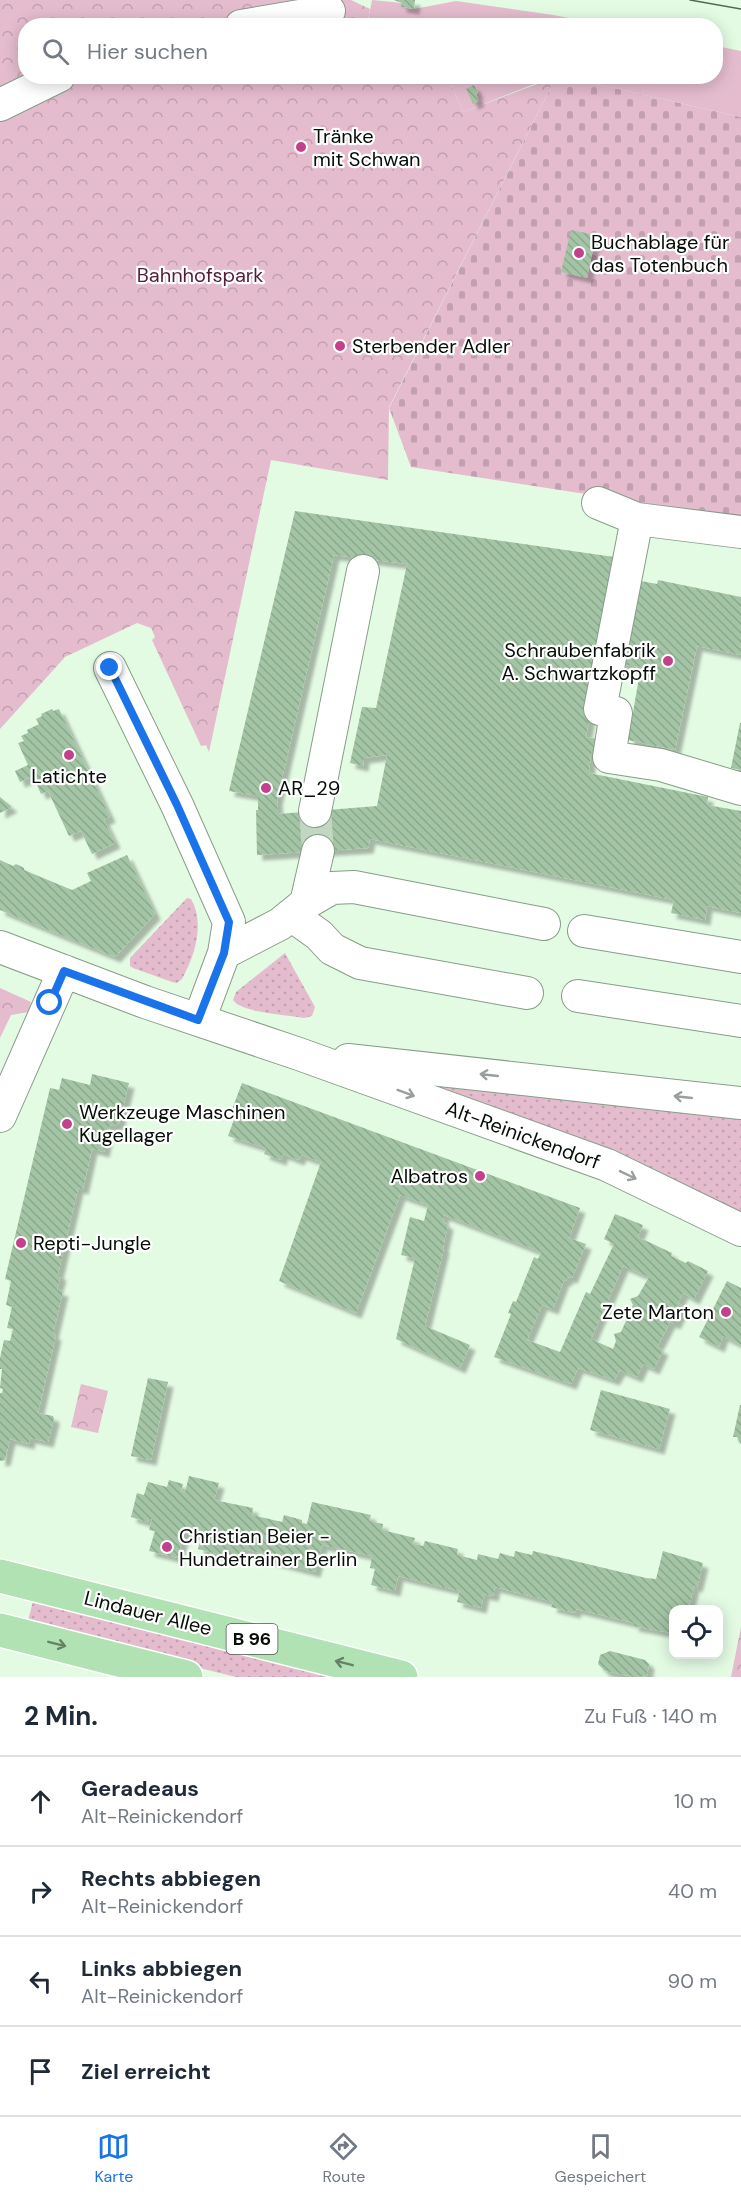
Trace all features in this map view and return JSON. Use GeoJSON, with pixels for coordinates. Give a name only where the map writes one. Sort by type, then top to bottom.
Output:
{"type":"FeatureCollection","features":[{"type":"Feature","properties":{"kind":"main road","name":"Lindauer Allee"},"geometry":{"type":"LineString","coordinates":[[0,1576],[401,1677]]}},
{"type":"Feature","properties":{"kind":"main road"},"geometry":{"type":"LineString","coordinates":[[0,1630],[186,1677]]}},
{"type":"Feature","properties":{"kind":"street"},"geometry":{"type":"LineString","coordinates":[[288,18],[329,11]]}},
{"type":"Feature","properties":{"kind":"street"},"geometry":{"type":"LineString","coordinates":[[0,105],[43,84]]}},
{"type":"Feature","properties":{"kind":"street"},"geometry":{"type":"LineString","coordinates":[[598,503],[636,519],[741,532]]}},
{"type":"Feature","properties":{"kind":"street"},"geometry":{"type":"LineString","coordinates":[[636,519],[600,709],[616,713],[609,757],[661,765],[741,789]]}},
{"type":"Feature","properties":{"kind":"street"},"geometry":{"type":"LineString","coordinates":[[315,811],[363,571]]}},
{"type":"Feature","properties":{"kind":"street"},"geometry":{"type":"LineString","coordinates":[[110,668],[177,805],[229,922],[224,953],[198,1020]]}},
{"type":"Feature","properties":{"kind":"street"},"geometry":{"type":"LineString","coordinates":[[299,909],[318,851]]}},
{"type":"Feature","properties":{"kind":"street"},"geometry":{"type":"LineString","coordinates":[[224,953],[280,924],[332,888],[354,887],[544,924]]}},
{"type":"Feature","properties":{"kind":"street"},"geometry":{"type":"LineString","coordinates":[[299,909],[332,949],[360,963],[527,993]]}},
{"type":"Feature","properties":{"kind":"street"},"geometry":{"type":"LineString","coordinates":[[584,931],[741,957]]}},
{"type":"Feature","properties":{"kind":"street","name":"Alt-Reinickendorf"},"geometry":{"type":"LineString","coordinates":[[0,947],[607,1165],[741,1230]]}},
{"type":"Feature","properties":{"kind":"street"},"geometry":{"type":"LineString","coordinates":[[0,1116],[64,971]]}},
{"type":"Feature","properties":{"kind":"street"},"geometry":{"type":"LineString","coordinates":[[578,996],[741,1021]]}},
{"type":"Feature","properties":{"kind":"street","name":"Alt-Reinickendorf"},"geometry":{"type":"LineString","coordinates":[[299,1054],[741,1103]]}},
{"type":"Feature","properties":{"kind":"green space","name":"Bahnhofspark"},"geometry":{"type":"Polygon","coordinates":[[[0,0],[351,0],[370,9],[368,18],[18,18],[18,84],[451,84],[463,112],[537,84],[552,84],[389,407],[388,480],[271,460],[209,752],[206,745],[201,746],[152,640],[155,637],[151,628],[137,623],[65,657],[0,729],[0,0]]]}},
{"type":"Feature","properties":{"kind":"green space"},"geometry":{"type":"Polygon","coordinates":[[[372,0],[402,3],[402,7],[414,9],[456,1],[569,18],[369,18],[372,0]]]}},
{"type":"Feature","properties":{"kind":"green space"},"geometry":{"type":"Polygon","coordinates":[[[723,47],[741,51],[741,117],[597,84],[723,84],[723,47]]]}},
{"type":"Feature","properties":{"kind":"green space"},"geometry":{"type":"Polygon","coordinates":[[[451,84],[534,84],[463,112],[451,84]]]}},
{"type":"Feature","properties":{"kind":"green space"},"geometry":{"type":"Polygon","coordinates":[[[552,84],[597,84],[741,117],[741,518],[411,467],[389,408],[552,84]]]}},
{"type":"Feature","properties":{"kind":"green space"},"geometry":{"type":"Polygon","coordinates":[[[187,898],[191,899],[195,908],[198,929],[191,960],[182,979],[177,983],[172,982],[130,966],[130,958],[187,898]]]}},
{"type":"Feature","properties":{"kind":"green space"},"geometry":{"type":"Polygon","coordinates":[[[285,953],[315,1007],[312,1016],[304,1018],[255,1011],[233,1000],[236,992],[285,953]]]}},
{"type":"Feature","properties":{"kind":"green space"},"geometry":{"type":"Polygon","coordinates":[[[0,988],[31,1002],[29,1012],[11,1015],[0,1038],[0,988]]]}},
{"type":"Feature","properties":{"kind":"green space"},"geometry":{"type":"Polygon","coordinates":[[[405,1081],[741,1118],[741,1215],[405,1081]]]}},
{"type":"Feature","properties":{"kind":"green space"},"geometry":{"type":"Polygon","coordinates":[[[81,1384],[108,1391],[98,1433],[71,1427],[81,1384]]]}},
{"type":"Feature","properties":{"kind":"green space"},"geometry":{"type":"Polygon","coordinates":[[[34,1597],[357,1677],[236,1677],[27,1625],[34,1597]]]}},
{"type":"Feature","properties":{"kind":"green space"},"geometry":{"type":"Polygon","coordinates":[[[741,1627],[741,1677],[731,1677],[741,1627]]]}},
{"type":"Feature","properties":{"kind":"building"},"geometry":{"type":"Polygon","coordinates":[[[394,0],[415,0],[414,9],[401,7],[402,3],[394,0]]]}},
{"type":"Feature","properties":{"kind":"building"},"geometry":{"type":"Polygon","coordinates":[[[474,85],[479,101],[473,104],[466,89],[474,85]]]}},
{"type":"Feature","properties":{"kind":"building"},"geometry":{"type":"Polygon","coordinates":[[[571,230],[596,235],[587,278],[561,272],[571,230]]]}},
{"type":"Feature","properties":{"kind":"building"},"geometry":{"type":"Polygon","coordinates":[[[295,511],[621,558],[586,737],[597,739],[594,754],[591,753],[589,773],[708,797],[707,805],[741,811],[741,913],[707,906],[705,920],[671,913],[674,900],[370,839],[368,848],[257,855],[258,796],[229,791],[295,511]],[[334,555],[277,800],[278,814],[377,806],[387,755],[364,758],[363,766],[350,763],[362,707],[376,708],[407,564],[334,555]]]}},
{"type":"Feature","properties":{"kind":"building","name":"Schraubenfabrik A. Schwartzkopff"},"geometry":{"type":"Polygon","coordinates":[[[635,580],[657,584],[658,580],[741,597],[741,655],[697,646],[675,750],[628,740],[641,667],[618,664],[635,580]]]}},
{"type":"Feature","properties":{"kind":"building"},"geometry":{"type":"Polygon","coordinates":[[[52,709],[53,711],[59,709],[110,817],[104,820],[115,843],[92,854],[81,831],[69,836],[48,791],[41,794],[33,776],[20,782],[15,771],[28,765],[18,743],[24,741],[21,736],[39,724],[36,719],[42,716],[41,714],[52,709]]]}},
{"type":"Feature","properties":{"kind":"building"},"geometry":{"type":"Polygon","coordinates":[[[741,723],[741,770],[731,768],[741,723]]]}},
{"type":"Feature","properties":{"kind":"building"},"geometry":{"type":"Polygon","coordinates":[[[0,797],[12,807],[0,813],[0,797]]]}},
{"type":"Feature","properties":{"kind":"building"},"geometry":{"type":"Polygon","coordinates":[[[127,855],[155,914],[115,957],[0,910],[0,860],[13,866],[16,864],[24,870],[72,890],[91,881],[87,873],[127,855]]]}},
{"type":"Feature","properties":{"kind":"building"},"geometry":{"type":"Polygon","coordinates":[[[92,1074],[129,1083],[119,1123],[114,1126],[110,1125],[104,1152],[92,1149],[83,1189],[78,1188],[58,1274],[61,1275],[57,1290],[63,1291],[53,1334],[56,1335],[38,1413],[53,1416],[54,1419],[48,1442],[30,1438],[29,1444],[10,1439],[5,1460],[0,1461],[0,1393],[3,1389],[0,1388],[2,1369],[0,1369],[0,1358],[4,1340],[10,1341],[13,1329],[7,1328],[12,1307],[6,1305],[11,1281],[5,1279],[50,1088],[59,1090],[62,1078],[90,1085],[92,1074]]]}},
{"type":"Feature","properties":{"kind":"building"},"geometry":{"type":"Polygon","coordinates":[[[242,1083],[580,1208],[569,1238],[586,1244],[572,1278],[568,1277],[566,1281],[564,1280],[553,1309],[542,1305],[527,1340],[560,1352],[586,1292],[590,1294],[614,1244],[604,1239],[615,1214],[643,1225],[638,1237],[672,1253],[671,1256],[708,1271],[694,1299],[683,1293],[678,1303],[684,1306],[675,1324],[670,1322],[657,1347],[663,1350],[654,1369],[643,1364],[637,1377],[620,1370],[614,1380],[578,1368],[571,1384],[494,1357],[511,1314],[508,1313],[513,1301],[516,1302],[534,1257],[538,1259],[541,1252],[444,1215],[443,1221],[448,1225],[425,1326],[470,1345],[460,1368],[396,1339],[415,1258],[401,1255],[410,1217],[424,1221],[428,1205],[400,1195],[356,1313],[279,1281],[321,1162],[301,1155],[299,1160],[283,1154],[281,1160],[264,1154],[266,1148],[228,1136],[236,1114],[231,1112],[242,1083]],[[623,1266],[591,1339],[613,1349],[616,1341],[614,1334],[621,1332],[633,1305],[630,1299],[638,1296],[649,1277],[623,1266]]]}},
{"type":"Feature","properties":{"kind":"building","name":"Zete Marton"},"geometry":{"type":"Polygon","coordinates":[[[727,1281],[741,1288],[741,1345],[723,1336],[719,1347],[699,1337],[727,1281]]]}},
{"type":"Feature","properties":{"kind":"building"},"geometry":{"type":"Polygon","coordinates":[[[148,1378],[168,1382],[151,1460],[131,1456],[148,1378]]]}},
{"type":"Feature","properties":{"kind":"building"},"geometry":{"type":"Polygon","coordinates":[[[601,1390],[670,1409],[659,1449],[590,1430],[601,1390]]]}},
{"type":"Feature","properties":{"kind":"building"},"geometry":{"type":"Polygon","coordinates":[[[740,1405],[741,1444],[737,1437],[733,1437],[740,1405]]]}},
{"type":"Feature","properties":{"kind":"building"},"geometry":{"type":"Polygon","coordinates":[[[189,1476],[219,1483],[214,1500],[253,1508],[252,1515],[282,1522],[284,1515],[302,1520],[302,1523],[307,1524],[312,1502],[371,1515],[369,1521],[383,1524],[382,1530],[415,1538],[413,1544],[423,1546],[425,1541],[458,1549],[457,1555],[477,1560],[478,1554],[498,1559],[500,1553],[514,1557],[515,1551],[532,1555],[533,1551],[656,1579],[663,1551],[703,1563],[689,1605],[669,1605],[669,1633],[633,1626],[634,1623],[576,1609],[575,1613],[551,1607],[553,1602],[495,1587],[493,1596],[484,1594],[481,1608],[457,1602],[460,1591],[398,1576],[395,1591],[371,1585],[375,1569],[370,1568],[372,1556],[322,1545],[315,1572],[268,1560],[269,1555],[243,1549],[240,1560],[198,1549],[201,1537],[184,1533],[178,1558],[149,1551],[155,1531],[149,1530],[152,1519],[147,1522],[131,1517],[137,1493],[144,1495],[148,1482],[167,1487],[169,1480],[183,1484],[181,1491],[185,1492],[189,1476]]]}},
{"type":"Feature","properties":{"kind":"building"},"geometry":{"type":"Polygon","coordinates":[[[610,1651],[645,1660],[649,1664],[647,1676],[634,1677],[605,1671],[598,1664],[600,1655],[610,1651]]]}},
{"type":"Feature","properties":{"kind":"tunnel"},"geometry":{"type":"LineString","coordinates":[[315,811],[318,851]]}},
{"type":"Feature","properties":{"kind":"tram line"},"geometry":{"type":"LineString","coordinates":[[690,0],[741,9]]}},
{"type":"Feature","properties":{"kind":"place","name":"Tränke mit Schwan"},"geometry":{"type":"Point","coordinates":[301,147]}},
{"type":"Feature","properties":{"kind":"place","name":"Buchablage für das Totenbuch"},"geometry":{"type":"Point","coordinates":[579,253]}},
{"type":"Feature","properties":{"kind":"place","name":"Sterbender Adler"},"geometry":{"type":"Point","coordinates":[340,346]}},
{"type":"Feature","properties":{"kind":"place","name":"Schraubenfabrik A. Schwartzkopff"},"geometry":{"type":"Point","coordinates":[668,661]}},
{"type":"Feature","properties":{"kind":"place","name":"Latichte"},"geometry":{"type":"Point","coordinates":[69,755]}},
{"type":"Feature","properties":{"kind":"place","name":"AR_29"},"geometry":{"type":"Point","coordinates":[266,788]}},
{"type":"Feature","properties":{"kind":"place","name":"Werkzeuge Maschinen Kugellager"},"geometry":{"type":"Point","coordinates":[67,1124]}},
{"type":"Feature","properties":{"kind":"place","name":"Albatros"},"geometry":{"type":"Point","coordinates":[480,1176]}},
{"type":"Feature","properties":{"kind":"place","name":"Repti-Jungle"},"geometry":{"type":"Point","coordinates":[21,1243]}},
{"type":"Feature","properties":{"kind":"place","name":"Zete Marton"},"geometry":{"type":"Point","coordinates":[726,1312]}},
{"type":"Feature","properties":{"kind":"place","name":"Christian Beier - Hundetrainer Berlin"},"geometry":{"type":"Point","coordinates":[167,1547]}},
{"type":"Feature","properties":{"kind":"route"},"geometry":{"type":"LineString","coordinates":[[50,1003],[64,971],[198,1020],[224,953],[229,922],[177,805],[110,668]]}}]}
